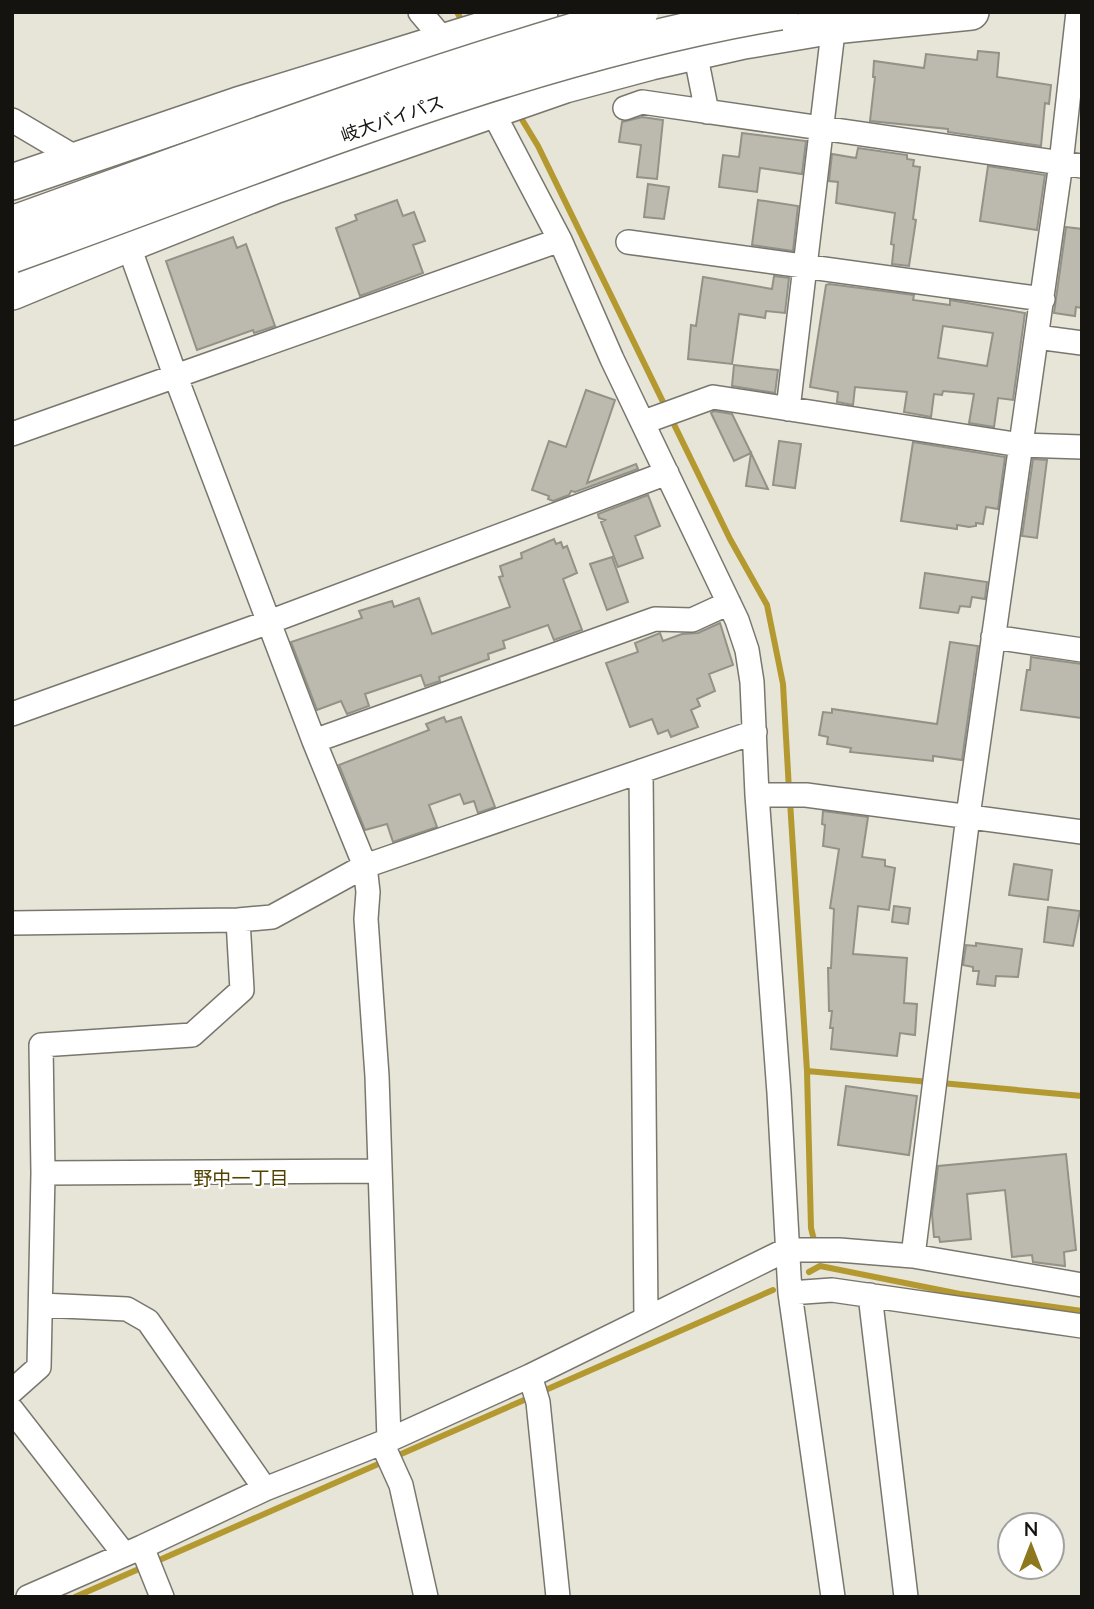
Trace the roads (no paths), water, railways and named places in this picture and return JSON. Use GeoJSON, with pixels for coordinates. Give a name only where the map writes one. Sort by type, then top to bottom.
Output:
{"type":"FeatureCollection","features":[{"type":"Feature","properties":{"kind":"highway"},"geometry":{"type":"LineString","coordinates":[[12,182],[238,105],[540,12]]}},
{"type":"Feature","properties":{"kind":"highway","name":"岐大バイパス"},"geometry":{"type":"LineString","coordinates":[[12,224],[276,129],[538,40],[640,12]]}},
{"type":"Feature","properties":{"kind":"highway","name":"岐大バイパス"},"geometry":{"type":"LineString","coordinates":[[12,255],[130,228],[336,137],[550,65],[665,34],[780,12]]}},
{"type":"Feature","properties":{"kind":"highway"},"geometry":{"type":"LineString","coordinates":[[238,105],[295,130],[469,75],[558,70],[695,52],[834,19],[971,12]]}},
{"type":"Feature","properties":{"kind":"highway"},"geometry":{"type":"LineString","coordinates":[[12,265],[274,186],[493,109],[558,70],[701,17],[744,41]]}},
{"type":"Feature","properties":{"kind":"highway"},"geometry":{"type":"LineString","coordinates":[[12,209],[276,129]]}},
{"type":"Feature","properties":{"kind":"highway"},"geometry":{"type":"LineString","coordinates":[[12,292],[130,228]]}},
{"type":"Feature","properties":{"kind":"street"},"geometry":{"type":"LineString","coordinates":[[420,12],[447,42],[493,109],[560,240],[612,359],[650,420],[667,473],[729,603],[747,650],[755,732],[767,795],[779,1093],[794,1250],[790,1293],[832,1597]]}},
{"type":"Feature","properties":{"kind":"street"},"geometry":{"type":"LineString","coordinates":[[913,1256],[993,637],[1043,299],[1071,164],[1078,12]]}},
{"type":"Feature","properties":{"kind":"street"},"geometry":{"type":"LineString","coordinates":[[788,408],[834,19]]}},
{"type":"Feature","properties":{"kind":"street"},"geometry":{"type":"LineString","coordinates":[[695,52],[707,112]]}},
{"type":"Feature","properties":{"kind":"street"},"geometry":{"type":"LineString","coordinates":[[625,108],[642,102],[1071,164]]}},
{"type":"Feature","properties":{"kind":"street"},"geometry":{"type":"LineString","coordinates":[[12,120],[78,159]]}},
{"type":"Feature","properties":{"kind":"street"},"geometry":{"type":"LineString","coordinates":[[130,228],[175,375],[314,741],[365,866],[377,1076],[387,1450],[401,1485],[426,1597]]}},
{"type":"Feature","properties":{"kind":"street"},"geometry":{"type":"LineString","coordinates":[[12,434],[560,240]]}},
{"type":"Feature","properties":{"kind":"street"},"geometry":{"type":"LineString","coordinates":[[628,242],[1043,299]]}},
{"type":"Feature","properties":{"kind":"street"},"geometry":{"type":"LineString","coordinates":[[1037,337],[1082,343]]}},
{"type":"Feature","properties":{"kind":"street"},"geometry":{"type":"LineString","coordinates":[[650,420],[713,397],[1021,445],[1082,447]]}},
{"type":"Feature","properties":{"kind":"street"},"geometry":{"type":"LineString","coordinates":[[12,714],[667,473]]}},
{"type":"Feature","properties":{"kind":"street"},"geometry":{"type":"LineString","coordinates":[[314,741],[655,619],[692,620],[729,603]]}},
{"type":"Feature","properties":{"kind":"street"},"geometry":{"type":"LineString","coordinates":[[993,637],[1082,650]]}},
{"type":"Feature","properties":{"kind":"street"},"geometry":{"type":"LineString","coordinates":[[12,923],[239,920],[272,917],[365,866],[755,732]]}},
{"type":"Feature","properties":{"kind":"street"},"geometry":{"type":"LineString","coordinates":[[641,771],[646,1319]]}},
{"type":"Feature","properties":{"kind":"street"},"geometry":{"type":"LineString","coordinates":[[767,795],[803,795],[1082,832]]}},
{"type":"Feature","properties":{"kind":"street"},"geometry":{"type":"LineString","coordinates":[[12,1391],[39,1367],[43,1173],[41,1045],[192,1035],[242,990],[239,920]]}},
{"type":"Feature","properties":{"kind":"street"},"geometry":{"type":"LineString","coordinates":[[43,1173],[380,1171]]}},
{"type":"Feature","properties":{"kind":"street"},"geometry":{"type":"LineString","coordinates":[[28,1597],[141,1557],[265,1489],[387,1450],[533,1388],[646,1319],[794,1250],[839,1250],[913,1256],[1082,1284]]}},
{"type":"Feature","properties":{"kind":"street"},"geometry":{"type":"LineString","coordinates":[[790,1293],[832,1290],[1082,1326]]}},
{"type":"Feature","properties":{"kind":"street"},"geometry":{"type":"LineString","coordinates":[[870,1295],[906,1597]]}},
{"type":"Feature","properties":{"kind":"street"},"geometry":{"type":"LineString","coordinates":[[41,1305],[127,1309],[148,1321],[265,1489]]}},
{"type":"Feature","properties":{"kind":"street"},"geometry":{"type":"LineString","coordinates":[[533,1388],[558,1597]]}},
{"type":"Feature","properties":{"kind":"street"},"geometry":{"type":"LineString","coordinates":[[13,1415],[141,1557],[162,1597]]}},
{"type":"Feature","properties":{"kind":"waterway"},"geometry":{"type":"LineString","coordinates":[[457,12],[463,23]]}},
{"type":"Feature","properties":{"kind":"waterway"},"geometry":{"type":"LineString","coordinates":[[518,113],[538,146],[730,539],[767,605],[783,684],[789,790]]}},
{"type":"Feature","properties":{"kind":"waterway"},"geometry":{"type":"LineString","coordinates":[[790,801],[807,1071],[811,1228],[815,1244]]}},
{"type":"Feature","properties":{"kind":"waterway"},"geometry":{"type":"LineString","coordinates":[[807,1071],[930,1082]]}},
{"type":"Feature","properties":{"kind":"waterway"},"geometry":{"type":"LineString","coordinates":[[941,1083],[1082,1096]]}},
{"type":"Feature","properties":{"kind":"waterway"},"geometry":{"type":"LineString","coordinates":[[809,1272],[820,1266],[960,1294],[1082,1311]]}},
{"type":"Feature","properties":{"kind":"waterway"},"geometry":{"type":"LineString","coordinates":[[541,1392],[773,1290]]}},
{"type":"Feature","properties":{"kind":"waterway"},"geometry":{"type":"LineString","coordinates":[[75,1597],[531,1397]]}},
{"type":"Feature","properties":{"kind":"district","name":"野中一丁目"},"geometry":{"type":"Point","coordinates":[241,1177]}}]}
